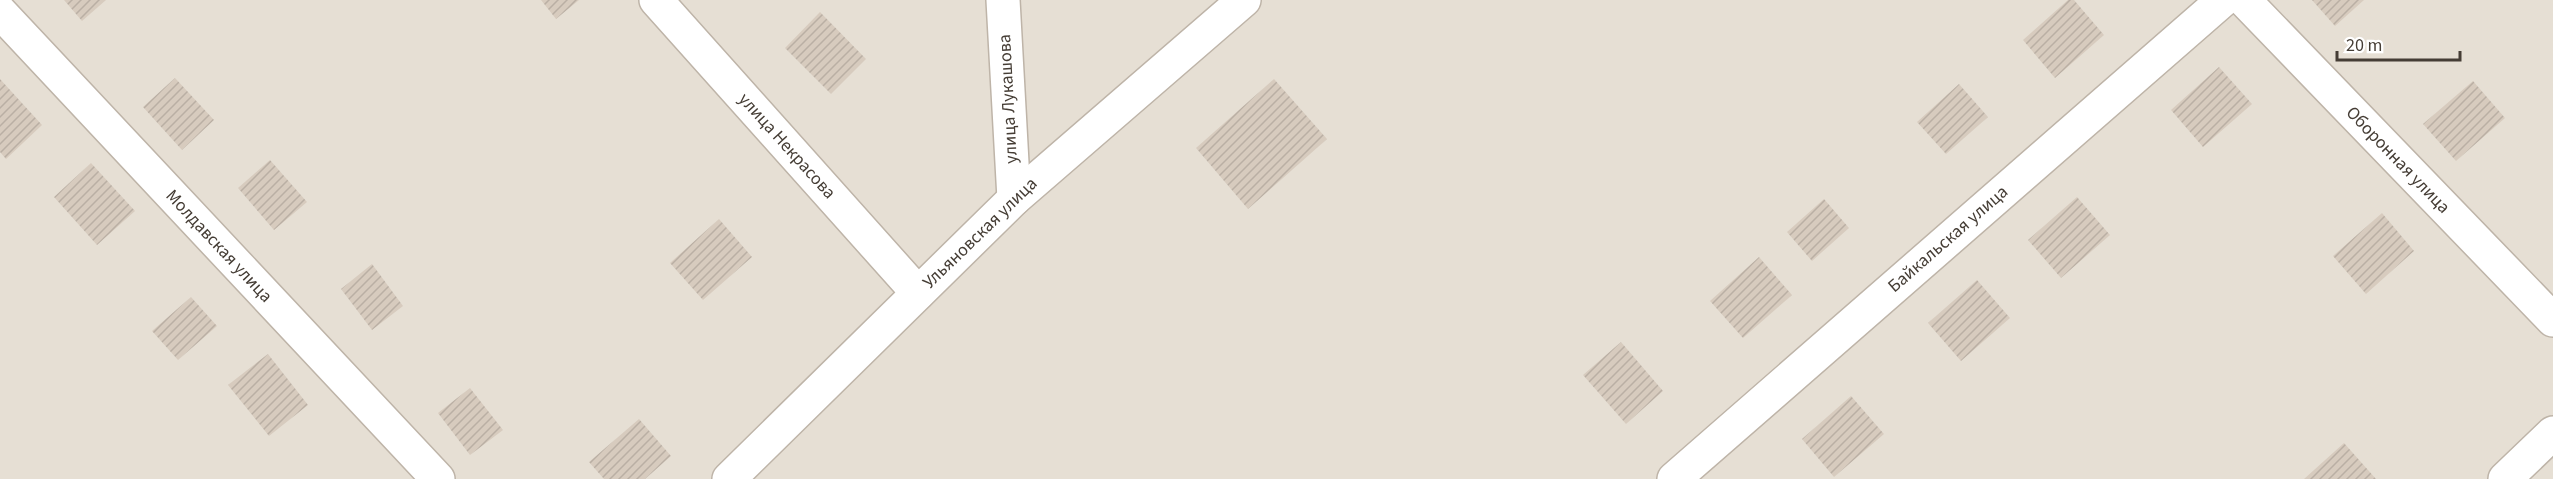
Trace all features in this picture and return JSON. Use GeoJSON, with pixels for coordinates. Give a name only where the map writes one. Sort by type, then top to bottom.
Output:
{"type":"FeatureCollection","features":[{"type":"Feature","properties":{"kind":"street","name":"улица Некрасова"},"geometry":{"type":"LineString","coordinates":[[656,0],[918,293]]}},
{"type":"Feature","properties":{"kind":"street","name":"улица Лукашова"},"geometry":{"type":"LineString","coordinates":[[1003,0],[1014,199]]}},
{"type":"Feature","properties":{"kind":"street","name":"Ульяновская улица"},"geometry":{"type":"LineString","coordinates":[[729,479],[1014,199],[1244,0]]}},
{"type":"Feature","properties":{"kind":"street","name":"Байкальская улица"},"geometry":{"type":"LineString","coordinates":[[1674,479],[2223,0]]}},
{"type":"Feature","properties":{"kind":"street","name":"Оборонная улица"},"geometry":{"type":"LineString","coordinates":[[2244,0],[2553,320]]}},
{"type":"Feature","properties":{"kind":"street","name":"Молдавская улица"},"geometry":{"type":"LineString","coordinates":[[0,12],[438,479]]}},
{"type":"Feature","properties":{"kind":"street"},"geometry":{"type":"LineString","coordinates":[[2505,479],[2553,433]]}},
{"type":"Feature","properties":{"kind":"shaded area"},"geometry":{"type":"Polygon","coordinates":[[[0,0],[2553,0],[2553,479],[0,479],[0,0]]]}},
{"type":"Feature","properties":{"kind":"building"},"geometry":{"type":"Polygon","coordinates":[[[64,0],[106,0],[82,21],[64,0]]]}},
{"type":"Feature","properties":{"kind":"building"},"geometry":{"type":"Polygon","coordinates":[[[541,0],[579,0],[556,19],[541,0]]]}},
{"type":"Feature","properties":{"kind":"building"},"geometry":{"type":"Polygon","coordinates":[[[2068,0],[2074,0],[2104,35],[2055,78],[2023,40],[2068,0]]]}},
{"type":"Feature","properties":{"kind":"building"},"geometry":{"type":"Polygon","coordinates":[[[2312,0],[2364,0],[2335,26],[2312,0]]]}},
{"type":"Feature","properties":{"kind":"building"},"geometry":{"type":"Polygon","coordinates":[[[820,12],[866,59],[831,94],[785,48],[820,12]]]}},
{"type":"Feature","properties":{"kind":"building"},"geometry":{"type":"Polygon","coordinates":[[[2219,67],[2252,104],[2203,147],[2171,110],[2219,67]]]}},
{"type":"Feature","properties":{"kind":"building"},"geometry":{"type":"Polygon","coordinates":[[[175,78],[214,120],[182,150],[143,107],[175,78]]]}},
{"type":"Feature","properties":{"kind":"building"},"geometry":{"type":"Polygon","coordinates":[[[0,79],[42,125],[6,159],[0,152],[0,79]]]}},
{"type":"Feature","properties":{"kind":"building"},"geometry":{"type":"Polygon","coordinates":[[[1274,79],[1327,139],[1248,209],[1196,148],[1274,79]]]}},
{"type":"Feature","properties":{"kind":"building"},"geometry":{"type":"Polygon","coordinates":[[[2473,81],[2505,118],[2456,161],[2423,124],[2473,81]]]}},
{"type":"Feature","properties":{"kind":"building"},"geometry":{"type":"Polygon","coordinates":[[[1959,84],[1988,117],[1946,154],[1917,122],[1959,84]]]}},
{"type":"Feature","properties":{"kind":"building"},"geometry":{"type":"Polygon","coordinates":[[[270,160],[307,202],[274,230],[238,188],[270,160]]]}},
{"type":"Feature","properties":{"kind":"building"},"geometry":{"type":"Polygon","coordinates":[[[91,163],[135,211],[97,245],[54,197],[91,163]]]}},
{"type":"Feature","properties":{"kind":"building"},"geometry":{"type":"Polygon","coordinates":[[[2077,197],[2110,235],[2061,278],[2028,240],[2077,197]]]}},
{"type":"Feature","properties":{"kind":"building"},"geometry":{"type":"Polygon","coordinates":[[[1824,199],[1849,228],[1812,261],[1787,232],[1824,199]]]}},
{"type":"Feature","properties":{"kind":"building"},"geometry":{"type":"Polygon","coordinates":[[[2382,213],[2414,251],[2366,294],[2333,256],[2382,213]]]}},
{"type":"Feature","properties":{"kind":"building"},"geometry":{"type":"Polygon","coordinates":[[[719,219],[752,257],[703,300],[670,263],[719,219]]]}},
{"type":"Feature","properties":{"kind":"building"},"geometry":{"type":"Polygon","coordinates":[[[1759,257],[1792,295],[1743,338],[1710,301],[1759,257]]]}},
{"type":"Feature","properties":{"kind":"building"},"geometry":{"type":"Polygon","coordinates":[[[372,264],[403,306],[372,330],[341,289],[372,264]]]}},
{"type":"Feature","properties":{"kind":"building"},"geometry":{"type":"Polygon","coordinates":[[[1977,280],[2010,318],[1961,361],[1928,323],[1977,280]]]}},
{"type":"Feature","properties":{"kind":"building"},"geometry":{"type":"Polygon","coordinates":[[[191,297],[217,326],[178,360],[152,331],[191,297]]]}},
{"type":"Feature","properties":{"kind":"building"},"geometry":{"type":"Polygon","coordinates":[[[1621,342],[1663,391],[1626,424],[1583,375],[1621,342]]]}},
{"type":"Feature","properties":{"kind":"building"},"geometry":{"type":"Polygon","coordinates":[[[268,354],[308,405],[269,436],[228,385],[268,354]]]}},
{"type":"Feature","properties":{"kind":"building"},"geometry":{"type":"Polygon","coordinates":[[[470,388],[503,430],[470,455],[438,413],[470,388]]]}},
{"type":"Feature","properties":{"kind":"building"},"geometry":{"type":"Polygon","coordinates":[[[1851,396],[1884,434],[1834,477],[1802,439],[1851,396]]]}},
{"type":"Feature","properties":{"kind":"building"},"geometry":{"type":"Polygon","coordinates":[[[639,419],[671,456],[645,479],[604,479],[589,462],[639,419]]]}},
{"type":"Feature","properties":{"kind":"building"},"geometry":{"type":"Polygon","coordinates":[[[2344,443],[2376,479],[2304,479],[2344,443]]]}}]}
